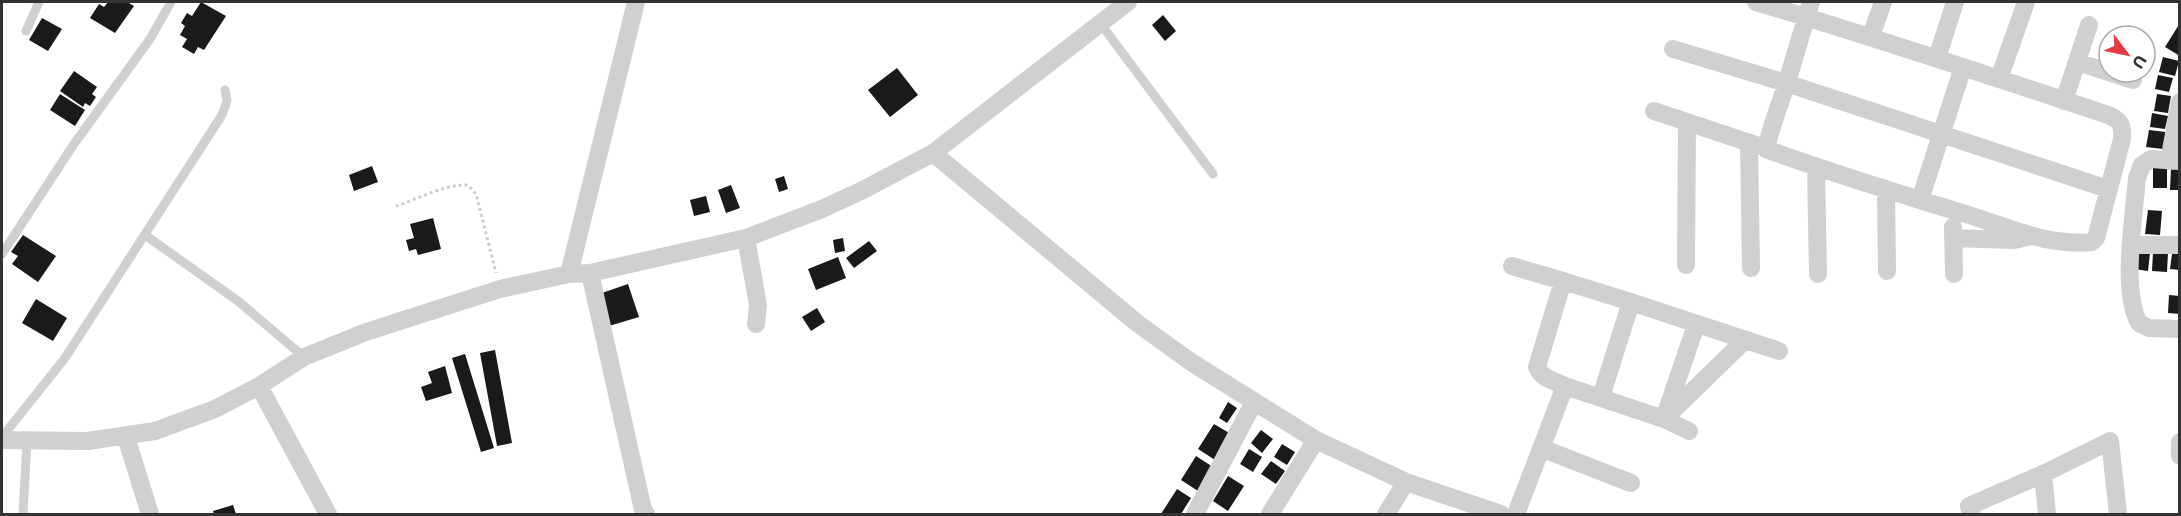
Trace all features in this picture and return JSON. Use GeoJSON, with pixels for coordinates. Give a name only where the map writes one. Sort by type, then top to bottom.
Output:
{"type":"FeatureCollection","features":[{"type":"Feature","properties":{"kind":"street"},"geometry":{"type":"LineString","coordinates":[[569,274],[636,2]]}},
{"type":"Feature","properties":{"kind":"street"},"geometry":{"type":"LineString","coordinates":[[2,439],[27,442],[88,441],[154,431],[215,409],[259,386],[304,357],[366,332],[500,289],[569,274],[591,273],[746,238],[822,209],[933,153],[1128,2]]}},
{"type":"Feature","properties":{"kind":"street"},"geometry":{"type":"LineString","coordinates":[[1654,111],[1816,168],[1994,223],[2029,237],[2066,243],[2092,242],[2098,232],[2122,139],[2123,128],[2115,117],[1871,36],[1809,9],[1756,2]]}},
{"type":"Feature","properties":{"kind":"street"},"geometry":{"type":"LineString","coordinates":[[1871,36],[1883,2]]}},
{"type":"Feature","properties":{"kind":"street"},"geometry":{"type":"LineString","coordinates":[[1936,58],[1955,2]]}},
{"type":"Feature","properties":{"kind":"street"},"geometry":{"type":"LineString","coordinates":[[2000,79],[2026,2]]}},
{"type":"Feature","properties":{"kind":"street"},"geometry":{"type":"LineString","coordinates":[[1751,268],[1758,146],[1786,83],[1809,9]]}},
{"type":"Feature","properties":{"kind":"street"},"geometry":{"type":"LineString","coordinates":[[2064,101],[2089,25]]}},
{"type":"Feature","properties":{"kind":"street"},"geometry":{"type":"LineString","coordinates":[[1673,49],[1786,83],[2108,189]]}},
{"type":"Feature","properties":{"kind":"street"},"geometry":{"type":"LineString","coordinates":[[2077,62],[2097,68]]}},
{"type":"Feature","properties":{"kind":"street"},"geometry":{"type":"LineString","coordinates":[[1920,200],[1963,67]]}},
{"type":"Feature","properties":{"kind":"street"},"geometry":{"type":"LineString","coordinates":[[2180,102],[2174,161],[2151,159],[2142,165],[2137,178],[2132,244],[2132,304],[2139,323],[2150,328],[2180,329]]}},
{"type":"Feature","properties":{"kind":"street"},"geometry":{"type":"LineString","coordinates":[[1686,265],[1688,122]]}},
{"type":"Feature","properties":{"kind":"street"},"geometry":{"type":"LineString","coordinates":[[933,153],[1137,323],[1191,362],[1316,440],[1406,482],[1501,514]]}},
{"type":"Feature","properties":{"kind":"street"},"geometry":{"type":"LineString","coordinates":[[1816,168],[1818,274]]}},
{"type":"Feature","properties":{"kind":"street"},"geometry":{"type":"LineString","coordinates":[[1886,190],[1887,271]]}},
{"type":"Feature","properties":{"kind":"street"},"geometry":{"type":"LineString","coordinates":[[1952,210],[1954,274]]}},
{"type":"Feature","properties":{"kind":"street"},"geometry":{"type":"LineString","coordinates":[[1953,238],[2014,240],[2029,237]]}},
{"type":"Feature","properties":{"kind":"street"},"geometry":{"type":"LineString","coordinates":[[746,238],[758,305],[756,324]]}},
{"type":"Feature","properties":{"kind":"street"},"geometry":{"type":"LineString","coordinates":[[2132,244],[2180,245]]}},
{"type":"Feature","properties":{"kind":"street"},"geometry":{"type":"LineString","coordinates":[[1512,266],[1779,351]]}},
{"type":"Feature","properties":{"kind":"street"},"geometry":{"type":"LineString","coordinates":[[591,273],[642,510],[646,514]]}},
{"type":"Feature","properties":{"kind":"street"},"geometry":{"type":"LineString","coordinates":[[1563,281],[1537,367],[1539,373],[1565,386],[1664,419],[1689,431]]}},
{"type":"Feature","properties":{"kind":"street"},"geometry":{"type":"LineString","coordinates":[[1601,397],[1631,302]]}},
{"type":"Feature","properties":{"kind":"street"},"geometry":{"type":"LineString","coordinates":[[1664,419],[1696,325]]}},
{"type":"Feature","properties":{"kind":"street"},"geometry":{"type":"LineString","coordinates":[[1664,419],[1745,340]]}},
{"type":"Feature","properties":{"kind":"street"},"geometry":{"type":"LineString","coordinates":[[259,386],[328,514]]}},
{"type":"Feature","properties":{"kind":"street"},"geometry":{"type":"LineString","coordinates":[[1516,514],[1565,386]]}},
{"type":"Feature","properties":{"kind":"street"},"geometry":{"type":"LineString","coordinates":[[1195,514],[1254,402]]}},
{"type":"Feature","properties":{"kind":"street"},"geometry":{"type":"LineString","coordinates":[[126,437],[150,514]]}},
{"type":"Feature","properties":{"kind":"street"},"geometry":{"type":"LineString","coordinates":[[1270,514],[1316,440]]}},
{"type":"Feature","properties":{"kind":"street"},"geometry":{"type":"LineString","coordinates":[[1971,514],[1970,506],[2110,441],[2118,514]]}},
{"type":"Feature","properties":{"kind":"street"},"geometry":{"type":"LineString","coordinates":[[2180,442],[2180,456]]}},
{"type":"Feature","properties":{"kind":"street"},"geometry":{"type":"LineString","coordinates":[[1541,448],[1631,483]]}},
{"type":"Feature","properties":{"kind":"street"},"geometry":{"type":"LineString","coordinates":[[2043,474],[2047,514]]}},
{"type":"Feature","properties":{"kind":"street"},"geometry":{"type":"LineString","coordinates":[[1386,514],[1406,482]]}},
{"type":"Feature","properties":{"kind":"lane"},"geometry":{"type":"LineString","coordinates":[[26,31],[39,2]]}},
{"type":"Feature","properties":{"kind":"lane"},"geometry":{"type":"LineString","coordinates":[[2,254],[74,144],[150,39],[171,2]]}},
{"type":"Feature","properties":{"kind":"lane"},"geometry":{"type":"LineString","coordinates":[[1100,23],[1213,174]]}},
{"type":"Feature","properties":{"kind":"lane"},"geometry":{"type":"LineString","coordinates":[[2,439],[65,358],[222,115],[227,102],[225,90]]}},
{"type":"Feature","properties":{"kind":"lane"},"geometry":{"type":"LineString","coordinates":[[145,235],[238,302],[304,357]]}},
{"type":"Feature","properties":{"kind":"lane"},"geometry":{"type":"LineString","coordinates":[[23,514],[27,442]]}},
{"type":"Feature","properties":{"kind":"path"},"geometry":{"type":"LineString","coordinates":[[396,206],[448,188],[468,185],[476,194],[500,289]]}},
{"type":"Feature","properties":{"kind":"building"},"geometry":{"type":"Polygon","coordinates":[[[108,2],[127,2],[134,6],[115,33],[90,18],[99,4],[104,7],[108,2]]]}},
{"type":"Feature","properties":{"kind":"building"},"geometry":{"type":"Polygon","coordinates":[[[201,2],[226,16],[204,50],[198,47],[194,54],[182,47],[187,39],[180,35],[185,26],[181,23],[187,13],[192,16],[201,2]]]}},
{"type":"Feature","properties":{"kind":"building"},"geometry":{"type":"Polygon","coordinates":[[[1163,15],[1176,31],[1165,41],[1152,25],[1163,15]]]}},
{"type":"Feature","properties":{"kind":"building"},"geometry":{"type":"Polygon","coordinates":[[[42,18],[62,29],[48,51],[29,40],[42,18]]]}},
{"type":"Feature","properties":{"kind":"building"},"geometry":{"type":"Polygon","coordinates":[[[2180,23],[2180,56],[2165,47],[2180,23]]]}},
{"type":"Feature","properties":{"kind":"building"},"geometry":{"type":"Polygon","coordinates":[[[2163,57],[2179,61],[2175,76],[2159,72],[2163,57]]]}},
{"type":"Feature","properties":{"kind":"building"},"geometry":{"type":"Polygon","coordinates":[[[897,68],[918,95],[890,117],[868,90],[897,68]]]}},
{"type":"Feature","properties":{"kind":"building"},"geometry":{"type":"Polygon","coordinates":[[[74,71],[97,87],[92,94],[96,97],[90,106],[85,103],[83,107],[60,91],[74,71]]]}},
{"type":"Feature","properties":{"kind":"building"},"geometry":{"type":"Polygon","coordinates":[[[2158,75],[2173,78],[2169,92],[2155,89],[2158,75]]]}},
{"type":"Feature","properties":{"kind":"building"},"geometry":{"type":"Polygon","coordinates":[[[60,94],[85,110],[75,126],[50,110],[60,94]]]}},
{"type":"Feature","properties":{"kind":"building"},"geometry":{"type":"Polygon","coordinates":[[[2157,94],[2171,96],[2168,113],[2154,111],[2157,94]]]}},
{"type":"Feature","properties":{"kind":"building"},"geometry":{"type":"Polygon","coordinates":[[[2152,113],[2168,116],[2165,129],[2150,127],[2152,113]]]}},
{"type":"Feature","properties":{"kind":"building"},"geometry":{"type":"Polygon","coordinates":[[[2149,130],[2166,132],[2163,149],[2146,147],[2149,130]]]}},
{"type":"Feature","properties":{"kind":"building"},"geometry":{"type":"Polygon","coordinates":[[[372,166],[378,182],[354,191],[349,175],[372,166]]]}},
{"type":"Feature","properties":{"kind":"building"},"geometry":{"type":"Polygon","coordinates":[[[2153,166],[2167,166],[2167,188],[2153,188],[2153,166]]]}},
{"type":"Feature","properties":{"kind":"building"},"geometry":{"type":"Polygon","coordinates":[[[2171,168],[2180,168],[2180,190],[2170,190],[2171,168]]]}},
{"type":"Feature","properties":{"kind":"building"},"geometry":{"type":"Polygon","coordinates":[[[784,176],[788,189],[779,192],[775,179],[784,176]]]}},
{"type":"Feature","properties":{"kind":"building"},"geometry":{"type":"Polygon","coordinates":[[[731,185],[740,208],[726,213],[718,190],[731,185]]]}},
{"type":"Feature","properties":{"kind":"building"},"geometry":{"type":"Polygon","coordinates":[[[706,196],[710,212],[694,216],[690,200],[706,196]]]}},
{"type":"Feature","properties":{"kind":"building"},"geometry":{"type":"Polygon","coordinates":[[[2148,210],[2162,211],[2160,235],[2145,234],[2148,210]]]}},
{"type":"Feature","properties":{"kind":"building"},"geometry":{"type":"Polygon","coordinates":[[[433,218],[441,249],[418,255],[416,249],[409,251],[406,240],[414,238],[410,224],[433,218]]]}},
{"type":"Feature","properties":{"kind":"building"},"geometry":{"type":"Polygon","coordinates":[[[23,235],[56,256],[38,282],[12,264],[18,256],[11,252],[23,235]]]}},
{"type":"Feature","properties":{"kind":"building"},"geometry":{"type":"Polygon","coordinates":[[[843,238],[845,251],[835,253],[833,240],[843,238]]]}},
{"type":"Feature","properties":{"kind":"building"},"geometry":{"type":"Polygon","coordinates":[[[869,241],[877,251],[854,268],[846,258],[869,241]]]}},
{"type":"Feature","properties":{"kind":"building"},"geometry":{"type":"Polygon","coordinates":[[[2135,252],[2150,253],[2148,271],[2134,269],[2135,252]]]}},
{"type":"Feature","properties":{"kind":"building"},"geometry":{"type":"Polygon","coordinates":[[[2153,252],[2168,253],[2167,272],[2152,271],[2153,252]]]}},
{"type":"Feature","properties":{"kind":"building"},"geometry":{"type":"Polygon","coordinates":[[[2172,254],[2180,254],[2180,270],[2170,269],[2172,254]]]}},
{"type":"Feature","properties":{"kind":"building"},"geometry":{"type":"Polygon","coordinates":[[[838,257],[846,278],[816,290],[808,269],[838,257]]]}},
{"type":"Feature","properties":{"kind":"building"},"geometry":{"type":"Polygon","coordinates":[[[628,284],[639,317],[609,326],[599,294],[628,284]]]}},
{"type":"Feature","properties":{"kind":"building"},"geometry":{"type":"Polygon","coordinates":[[[2169,295],[2180,296],[2180,314],[2168,313],[2169,295]]]}},
{"type":"Feature","properties":{"kind":"building"},"geometry":{"type":"Polygon","coordinates":[[[36,299],[67,318],[53,341],[22,323],[36,299]]]}},
{"type":"Feature","properties":{"kind":"building"},"geometry":{"type":"Polygon","coordinates":[[[817,308],[825,322],[811,331],[802,317],[817,308]]]}},
{"type":"Feature","properties":{"kind":"building"},"geometry":{"type":"Polygon","coordinates":[[[495,350],[512,443],[497,446],[480,353],[495,350]]]}},
{"type":"Feature","properties":{"kind":"building"},"geometry":{"type":"Polygon","coordinates":[[[465,354],[494,448],[481,452],[452,358],[465,354]]]}},
{"type":"Feature","properties":{"kind":"building"},"geometry":{"type":"Polygon","coordinates":[[[445,366],[452,393],[426,401],[421,387],[432,383],[428,372],[445,366]]]}},
{"type":"Feature","properties":{"kind":"building"},"geometry":{"type":"Polygon","coordinates":[[[1228,402],[1237,408],[1227,423],[1219,418],[1228,402]]]}},
{"type":"Feature","properties":{"kind":"building"},"geometry":{"type":"Polygon","coordinates":[[[1214,424],[1231,434],[1215,460],[1198,449],[1214,424]]]}},
{"type":"Feature","properties":{"kind":"building"},"geometry":{"type":"Polygon","coordinates":[[[1261,430],[1273,439],[1262,453],[1251,443],[1261,430]]]}},
{"type":"Feature","properties":{"kind":"building"},"geometry":{"type":"Polygon","coordinates":[[[1282,444],[1295,452],[1287,465],[1274,457],[1282,444]]]}},
{"type":"Feature","properties":{"kind":"building"},"geometry":{"type":"Polygon","coordinates":[[[1249,449],[1262,457],[1253,472],[1240,464],[1249,449]]]}},
{"type":"Feature","properties":{"kind":"building"},"geometry":{"type":"Polygon","coordinates":[[[1196,456],[1213,467],[1198,491],[1181,480],[1196,456]]]}},
{"type":"Feature","properties":{"kind":"building"},"geometry":{"type":"Polygon","coordinates":[[[1271,461],[1285,471],[1276,484],[1261,474],[1271,461]]]}},
{"type":"Feature","properties":{"kind":"building"},"geometry":{"type":"Polygon","coordinates":[[[1228,476],[1244,486],[1228,511],[1213,501],[1228,476]]]}},
{"type":"Feature","properties":{"kind":"building"},"geometry":{"type":"Polygon","coordinates":[[[1177,489],[1191,498],[1181,514],[1161,514],[1177,489]]]}},
{"type":"Feature","properties":{"kind":"building"},"geometry":{"type":"Polygon","coordinates":[[[233,505],[236,514],[214,514],[213,511],[233,505]]]}}]}
